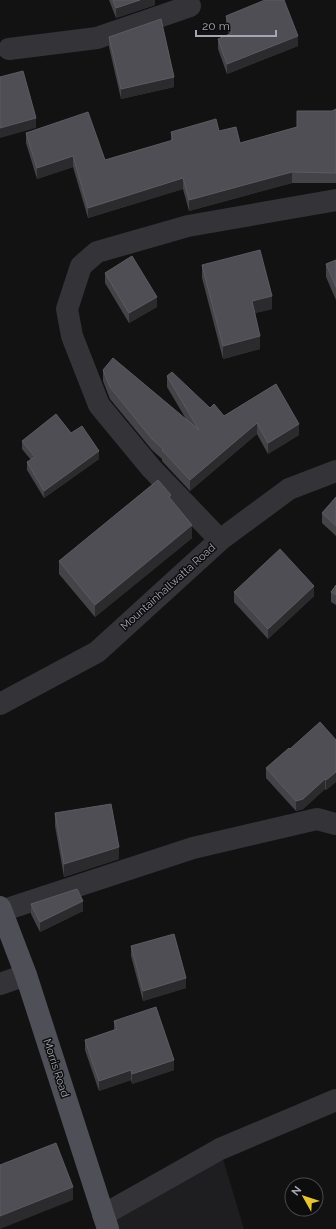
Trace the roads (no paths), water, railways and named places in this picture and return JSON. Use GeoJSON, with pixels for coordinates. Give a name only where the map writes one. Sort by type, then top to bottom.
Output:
{"type":"FeatureCollection","features":[{"type":"Feature","properties":{"kind":"main road","name":"Morris Road"},"geometry":{"type":"LineString","coordinates":[[1,909],[26,975],[106,1222]]}},
{"type":"Feature","properties":{"kind":"street"},"geometry":{"type":"LineString","coordinates":[[8,49],[97,38],[194,2]]}},
{"type":"Feature","properties":{"kind":"street"},"geometry":{"type":"LineString","coordinates":[[220,540],[151,468],[99,405],[72,336],[67,309],[80,266],[97,252],[188,226],[336,200]]}},
{"type":"Feature","properties":{"kind":"street","name":"Mountainhallwatta Road"},"geometry":{"type":"LineString","coordinates":[[0,704],[97,652],[220,540],[289,489],[336,471]]}},
{"type":"Feature","properties":{"kind":"street"},"geometry":{"type":"LineString","coordinates":[[1,909],[193,848],[317,819],[336,824]]}},
{"type":"Feature","properties":{"kind":"street"},"geometry":{"type":"LineString","coordinates":[[0,984],[26,975]]}},
{"type":"Feature","properties":{"kind":"street"},"geometry":{"type":"LineString","coordinates":[[106,1222],[220,1149],[336,1100]]}}]}
